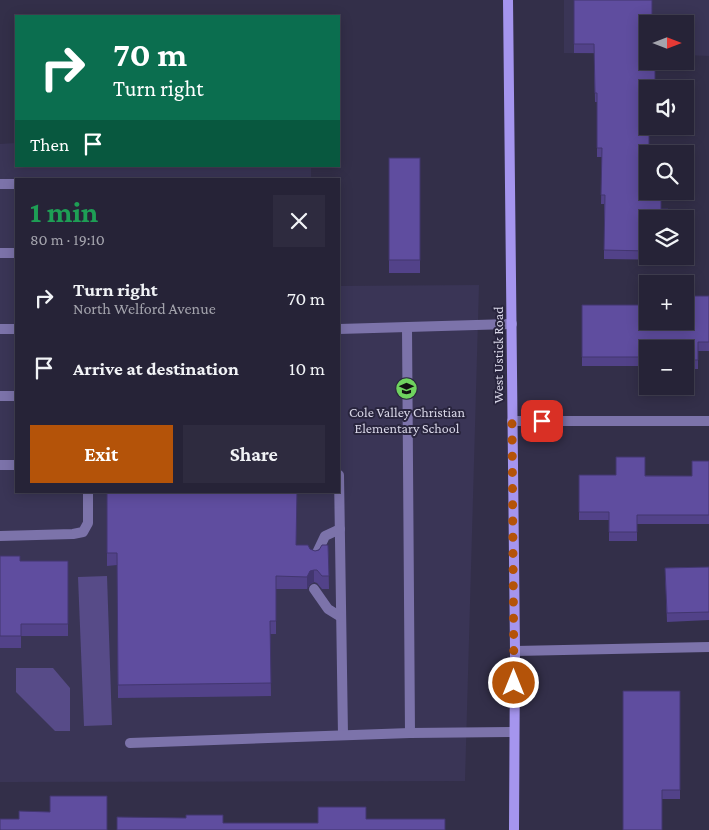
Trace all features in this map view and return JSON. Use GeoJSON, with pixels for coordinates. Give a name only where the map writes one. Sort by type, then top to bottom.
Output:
{"type":"FeatureCollection","features":[{"type":"Feature","properties":{"kind":"main road","name":"West Ustick Road"},"geometry":{"type":"LineString","coordinates":[[508,0],[512,324],[514,830]]}},
{"type":"Feature","properties":{"kind":"street"},"geometry":{"type":"LineString","coordinates":[[0,184],[15,184]]}},
{"type":"Feature","properties":{"kind":"street"},"geometry":{"type":"LineString","coordinates":[[0,253],[15,253]]}},
{"type":"Feature","properties":{"kind":"street"},"geometry":{"type":"LineString","coordinates":[[340,329],[512,324]]}},
{"type":"Feature","properties":{"kind":"street"},"geometry":{"type":"LineString","coordinates":[[407,328],[410,733]]}},
{"type":"Feature","properties":{"kind":"street"},"geometry":{"type":"LineString","coordinates":[[0,329],[15,329]]}},
{"type":"Feature","properties":{"kind":"street"},"geometry":{"type":"LineString","coordinates":[[0,396],[15,396]]}},
{"type":"Feature","properties":{"kind":"street"},"geometry":{"type":"LineString","coordinates":[[512,421],[709,421]]}},
{"type":"Feature","properties":{"kind":"street"},"geometry":{"type":"LineString","coordinates":[[0,465],[15,465]]}},
{"type":"Feature","properties":{"kind":"street"},"geometry":{"type":"LineString","coordinates":[[0,536],[73,534],[83,532],[88,523],[88,493]]}},
{"type":"Feature","properties":{"kind":"street"},"geometry":{"type":"LineString","coordinates":[[339,493],[343,735]]}},
{"type":"Feature","properties":{"kind":"street"},"geometry":{"type":"LineString","coordinates":[[315,557],[325,536],[340,529]]}},
{"type":"Feature","properties":{"kind":"street"},"geometry":{"type":"LineString","coordinates":[[314,589],[328,609],[341,617]]}},
{"type":"Feature","properties":{"kind":"street"},"geometry":{"type":"LineString","coordinates":[[514,651],[709,647]]}},
{"type":"Feature","properties":{"kind":"street"},"geometry":{"type":"LineString","coordinates":[[130,743],[410,733],[514,732]]}},
{"type":"Feature","properties":{"kind":"shaded area"},"geometry":{"type":"Polygon","coordinates":[[[564,0],[709,0],[709,56],[694,55],[694,15],[639,15],[639,55],[564,53],[564,0]]]}},
{"type":"Feature","properties":{"kind":"shaded area","name":"Cole Valley Christian Elementary School"},"geometry":{"type":"Polygon","coordinates":[[[15,143],[15,167],[311,167],[311,178],[15,178],[15,493],[340,493],[340,286],[479,285],[465,781],[0,782],[0,144],[15,143]]]}},
{"type":"Feature","properties":{"kind":"shaded area"},"geometry":{"type":"Polygon","coordinates":[[[107,576],[112,725],[84,726],[78,577],[107,576]]]}},
{"type":"Feature","properties":{"kind":"shaded area"},"geometry":{"type":"Polygon","coordinates":[[[16,668],[53,668],[70,688],[70,731],[55,731],[16,692],[16,668]]]}},
{"type":"Feature","properties":{"kind":"building"},"geometry":{"type":"Polygon","coordinates":[[[574,0],[652,0],[652,15],[639,15],[639,70],[655,70],[655,80],[639,80],[639,135],[649,135],[649,145],[639,145],[639,200],[661,200],[661,209],[668,210],[639,210],[639,251],[604,250],[605,195],[601,195],[602,148],[597,148],[597,93],[595,93],[594,44],[574,44],[574,0]]]}},
{"type":"Feature","properties":{"kind":"building"},"geometry":{"type":"Polygon","coordinates":[[[389,158],[420,158],[420,260],[389,260],[389,158]]]}},
{"type":"Feature","properties":{"kind":"building"},"geometry":{"type":"Polygon","coordinates":[[[694,296],[709,296],[709,342],[698,342],[698,360],[694,360],[694,340],[639,340],[639,357],[582,357],[582,305],[639,305],[639,330],[694,330],[694,296]]]}},
{"type":"Feature","properties":{"kind":"building"},"geometry":{"type":"Polygon","coordinates":[[[616,457],[645,457],[645,476],[692,476],[692,461],[709,461],[709,515],[637,515],[637,532],[609,532],[609,512],[579,512],[579,475],[616,475],[616,457]]]}},
{"type":"Feature","properties":{"kind":"building"},"geometry":{"type":"Polygon","coordinates":[[[107,493],[297,493],[296,545],[308,545],[310,549],[315,551],[319,550],[322,545],[328,545],[329,576],[322,576],[317,570],[314,570],[310,571],[307,577],[276,576],[276,621],[270,621],[271,683],[118,685],[117,553],[107,553],[107,493]]]}},
{"type":"Feature","properties":{"kind":"building"},"geometry":{"type":"Polygon","coordinates":[[[0,556],[20,556],[20,561],[68,561],[68,624],[21,624],[21,636],[0,636],[0,556]]]}},
{"type":"Feature","properties":{"kind":"building"},"geometry":{"type":"Polygon","coordinates":[[[709,567],[709,612],[667,613],[665,568],[709,567]]]}},
{"type":"Feature","properties":{"kind":"building"},"geometry":{"type":"Polygon","coordinates":[[[623,691],[680,691],[680,790],[662,790],[662,830],[623,830],[623,691]]]}},
{"type":"Feature","properties":{"kind":"building"},"geometry":{"type":"Polygon","coordinates":[[[50,796],[107,796],[107,830],[0,830],[0,819],[19,819],[19,811],[50,812],[50,796]]]}},
{"type":"Feature","properties":{"kind":"building"},"geometry":{"type":"Polygon","coordinates":[[[318,807],[366,807],[366,819],[445,819],[445,830],[117,830],[117,817],[186,818],[186,815],[223,815],[223,823],[318,823],[318,807]]]}},
{"type":"Feature","properties":{"kind":"place","name":"Cole Valley Christian Elementary School"},"geometry":{"type":"Point","coordinates":[407,389]}},
{"type":"Feature","properties":{"kind":"route"},"geometry":{"type":"LineString","coordinates":[[514,683],[512,421],[542,421]]}}]}
